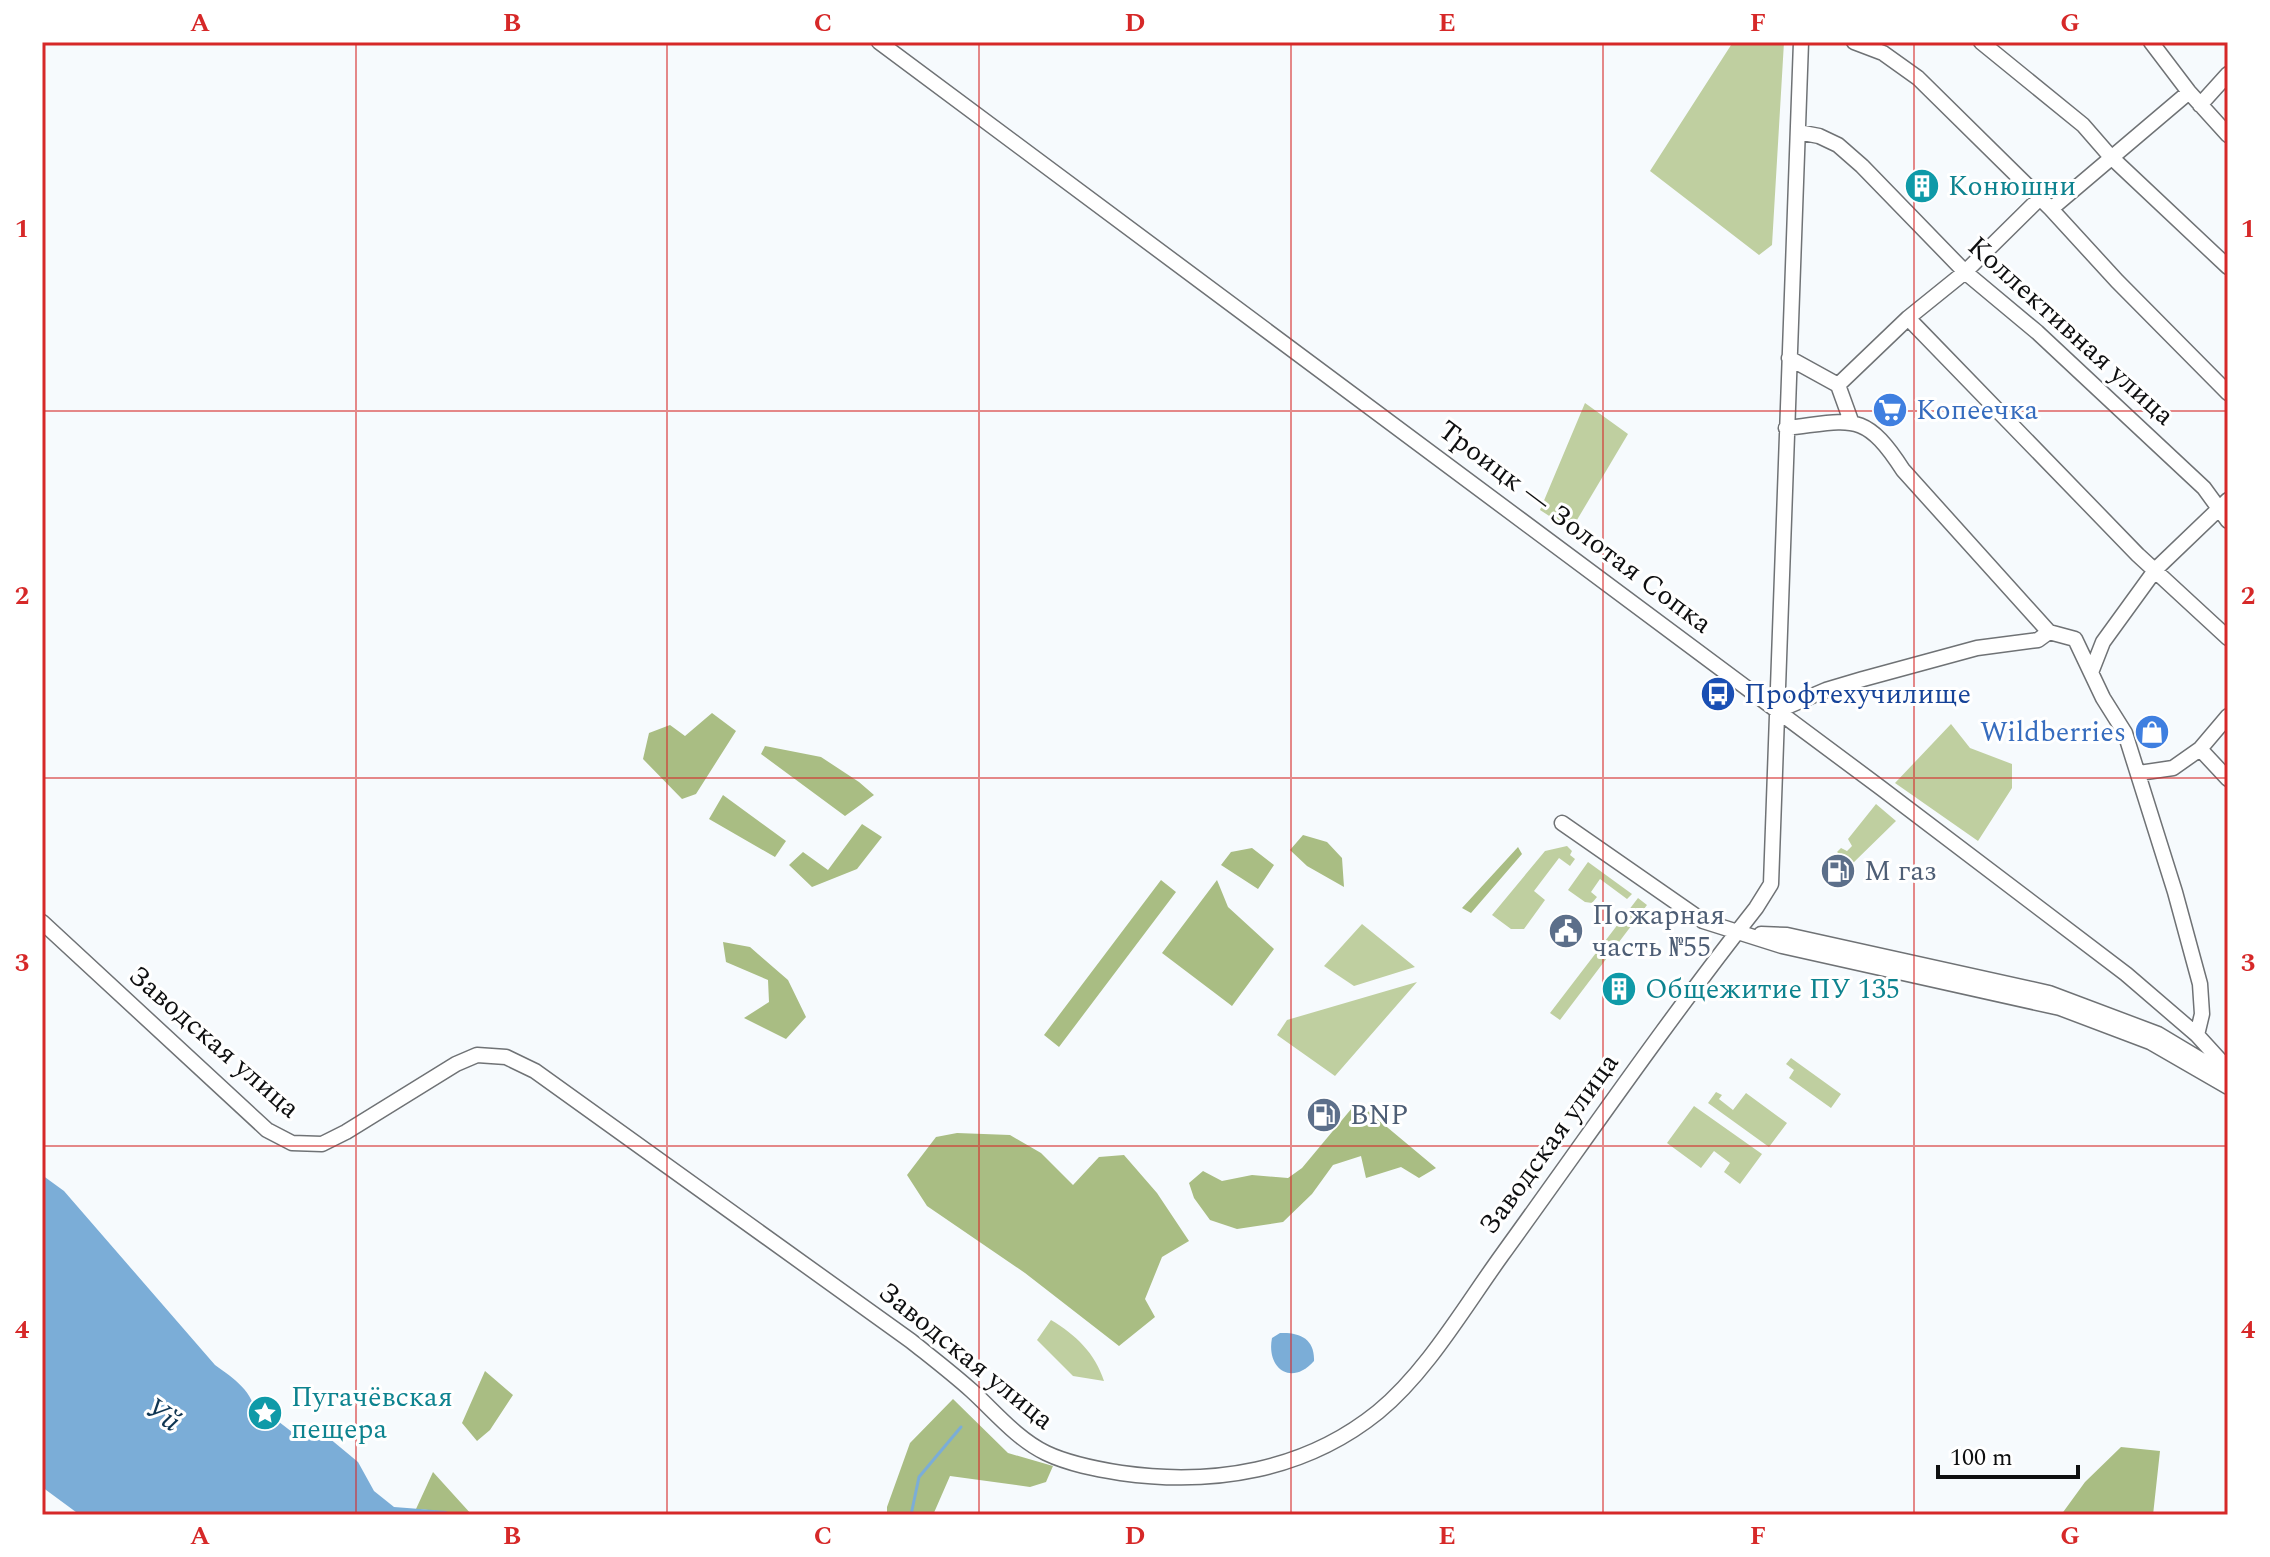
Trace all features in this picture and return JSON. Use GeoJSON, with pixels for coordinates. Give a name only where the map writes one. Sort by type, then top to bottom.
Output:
{"type":"FeatureCollection","features":[{"type":"Feature","properties":{"kind":"street","name":"Троицк — Золотая Сопка"},"geometry":{"type":"LineString","coordinates":[[879,42],[2126,974],[2197,1035],[2228,1069]]}},
{"type":"Feature","properties":{"kind":"street"},"geometry":{"type":"LineString","coordinates":[[1854,42],[1883,53],[1918,78],[2228,393]]}},
{"type":"Feature","properties":{"kind":"street"},"geometry":{"type":"LineString","coordinates":[[1981,42],[2083,125],[2110,156],[2228,267]]}},
{"type":"Feature","properties":{"kind":"street"},"geometry":{"type":"LineString","coordinates":[[2151,42],[2189,92],[2228,135]]}},
{"type":"Feature","properties":{"kind":"street","name":"Заводская улица"},"geometry":{"type":"LineString","coordinates":[[42,922],[279,1138],[305,1145],[322,1144],[456,1064],[477,1055],[506,1057],[535,1071],[911,1341],[956,1376],[1026,1441],[1047,1453],[1075,1463],[1152,1477],[1187,1478],[1260,1471],[1327,1446],[1381,1410],[1436,1347],[1771,884],[1786,428],[1804,43]]}},
{"type":"Feature","properties":{"kind":"street"},"geometry":{"type":"LineString","coordinates":[[2200,105],[2228,74]]}},
{"type":"Feature","properties":{"kind":"street"},"geometry":{"type":"LineString","coordinates":[[1838,385],[1908,318],[2045,204],[2189,92]]}},
{"type":"Feature","properties":{"kind":"street","name":"Коллективная улица"},"geometry":{"type":"LineString","coordinates":[[1798,132],[1819,136],[1846,152],[1965,272],[2037,332],[2225,510]]}},
{"type":"Feature","properties":{"kind":"street"},"geometry":{"type":"LineString","coordinates":[[1908,318],[2138,555],[2228,638]]}},
{"type":"Feature","properties":{"kind":"street"},"geometry":{"type":"LineString","coordinates":[[1789,358],[1838,385],[1851,421]]}},
{"type":"Feature","properties":{"kind":"street"},"geometry":{"type":"LineString","coordinates":[[1786,428],[1851,421],[1871,429],[1912,480],[2049,632],[2103,642]]}},
{"type":"Feature","properties":{"kind":"street"},"geometry":{"type":"LineString","coordinates":[[2092,670],[2103,642],[2156,569],[2225,510]]}},
{"type":"Feature","properties":{"kind":"street"},"geometry":{"type":"LineString","coordinates":[[1777,711],[1850,683],[1977,648],[2038,640],[2049,632]]}},
{"type":"Feature","properties":{"kind":"street"},"geometry":{"type":"LineString","coordinates":[[2075,639],[2103,698],[2125,733],[2139,773],[2200,984],[2202,1014],[2197,1035]]}},
{"type":"Feature","properties":{"kind":"street"},"geometry":{"type":"LineString","coordinates":[[2139,773],[2173,768],[2200,749],[2228,716]]}},
{"type":"Feature","properties":{"kind":"street"},"geometry":{"type":"LineString","coordinates":[[2200,749],[2228,779]]}},
{"type":"Feature","properties":{"kind":"street"},"geometry":{"type":"LineString","coordinates":[[1562,823],[1703,921],[1782,946],[2060,1008],[2150,1042],[2228,1087]]}},
{"type":"Feature","properties":{"kind":"street"},"geometry":{"type":"LineString","coordinates":[[1737,933],[1787,935],[2049,993],[2158,1034],[2228,1077]]}},
{"type":"Feature","properties":{"kind":"green space"},"geometry":{"type":"Polygon","coordinates":[[[1733,42],[1784,42],[1772,245],[1759,255],[1650,171],[1733,42]]]}},
{"type":"Feature","properties":{"kind":"green space"},"geometry":{"type":"Polygon","coordinates":[[[1585,403],[1628,434],[1571,530],[1540,510],[1585,403]]]}},
{"type":"Feature","properties":{"kind":"green space"},"geometry":{"type":"Polygon","coordinates":[[[712,713],[736,731],[696,794],[682,799],[643,759],[649,733],[670,725],[685,736],[712,713]]]}},
{"type":"Feature","properties":{"kind":"green space"},"geometry":{"type":"Polygon","coordinates":[[[1951,724],[1970,748],[2012,764],[2012,788],[1978,841],[1895,783],[1951,724]]]}},
{"type":"Feature","properties":{"kind":"green space"},"geometry":{"type":"Polygon","coordinates":[[[765,746],[821,757],[874,795],[845,816],[761,754],[765,746]]]}},
{"type":"Feature","properties":{"kind":"green space"},"geometry":{"type":"Polygon","coordinates":[[[723,795],[786,841],[775,857],[709,819],[723,795]]]}},
{"type":"Feature","properties":{"kind":"green space"},"geometry":{"type":"Polygon","coordinates":[[[1876,804],[1896,821],[1852,864],[1837,852],[1841,848],[1847,851],[1852,846],[1848,839],[1876,804]]]}},
{"type":"Feature","properties":{"kind":"green space"},"geometry":{"type":"Polygon","coordinates":[[[862,824],[882,837],[857,869],[812,887],[789,865],[803,852],[828,870],[862,824]]]}},
{"type":"Feature","properties":{"kind":"green space"},"geometry":{"type":"Polygon","coordinates":[[[1303,835],[1327,842],[1342,858],[1344,887],[1307,866],[1290,850],[1303,835]]]}},
{"type":"Feature","properties":{"kind":"green space"},"geometry":{"type":"Polygon","coordinates":[[[1567,846],[1575,859],[1570,866],[1559,858],[1534,891],[1545,900],[1524,929],[1511,929],[1492,915],[1545,851],[1567,846]]]}},
{"type":"Feature","properties":{"kind":"green space"},"geometry":{"type":"Polygon","coordinates":[[[1518,847],[1522,854],[1471,913],[1462,908],[1518,847]]]}},
{"type":"Feature","properties":{"kind":"green space"},"geometry":{"type":"Polygon","coordinates":[[[1252,848],[1274,865],[1258,889],[1221,865],[1231,852],[1252,848]]]}},
{"type":"Feature","properties":{"kind":"green space"},"geometry":{"type":"Polygon","coordinates":[[[1588,862],[1632,894],[1627,899],[1600,879],[1591,892],[1597,897],[1592,903],[1585,902],[1568,890],[1588,862]]]}},
{"type":"Feature","properties":{"kind":"green space"},"geometry":{"type":"Polygon","coordinates":[[[1161,880],[1176,892],[1059,1047],[1044,1035],[1161,880]]]}},
{"type":"Feature","properties":{"kind":"green space"},"geometry":{"type":"Polygon","coordinates":[[[1217,880],[1228,907],[1274,949],[1232,1006],[1162,953],[1217,880]]]}},
{"type":"Feature","properties":{"kind":"green space"},"geometry":{"type":"Polygon","coordinates":[[[1638,898],[1647,905],[1560,1020],[1550,1013],[1638,898]]]}},
{"type":"Feature","properties":{"kind":"green space"},"geometry":{"type":"Polygon","coordinates":[[[1362,924],[1415,967],[1354,986],[1324,966],[1362,924]]]}},
{"type":"Feature","properties":{"kind":"green space"},"geometry":{"type":"Polygon","coordinates":[[[723,942],[750,947],[788,980],[806,1017],[786,1039],[744,1018],[769,1002],[768,980],[726,962],[723,942]]]}},
{"type":"Feature","properties":{"kind":"green space"},"geometry":{"type":"Polygon","coordinates":[[[1417,982],[1335,1076],[1277,1035],[1287,1020],[1417,982]]]}},
{"type":"Feature","properties":{"kind":"green space"},"geometry":{"type":"Polygon","coordinates":[[[1791,1058],[1841,1094],[1831,1108],[1789,1078],[1794,1070],[1786,1064],[1791,1058]]]}},
{"type":"Feature","properties":{"kind":"green space"},"geometry":{"type":"Polygon","coordinates":[[[1716,1092],[1722,1095],[1719,1099],[1733,1110],[1746,1093],[1787,1123],[1769,1147],[1708,1103],[1716,1092]]]}},
{"type":"Feature","properties":{"kind":"green space"},"geometry":{"type":"Polygon","coordinates":[[[1357,1102],[1436,1168],[1419,1178],[1401,1167],[1366,1178],[1361,1156],[1333,1165],[1312,1194],[1283,1222],[1237,1229],[1210,1220],[1194,1198],[1189,1183],[1203,1171],[1222,1181],[1252,1175],[1288,1178],[1302,1168],[1357,1102]]]}},
{"type":"Feature","properties":{"kind":"green space"},"geometry":{"type":"Polygon","coordinates":[[[1694,1106],[1762,1154],[1740,1184],[1724,1172],[1730,1163],[1714,1151],[1701,1168],[1667,1143],[1694,1106]]]}},
{"type":"Feature","properties":{"kind":"green space"},"geometry":{"type":"Polygon","coordinates":[[[957,1133],[1010,1135],[1041,1153],[1073,1185],[1099,1157],[1124,1155],[1157,1193],[1189,1241],[1162,1257],[1145,1299],[1155,1317],[1119,1346],[1025,1273],[927,1206],[907,1175],[936,1137],[957,1133]]]}},
{"type":"Feature","properties":{"kind":"green space"},"geometry":{"type":"Polygon","coordinates":[[[1051,1320],[1084,1346],[1104,1381],[1073,1376],[1037,1340],[1051,1320]]]}},
{"type":"Feature","properties":{"kind":"green space"},"geometry":{"type":"Polygon","coordinates":[[[485,1371],[513,1395],[490,1430],[477,1441],[462,1423],[485,1371]]]}},
{"type":"Feature","properties":{"kind":"green space"},"geometry":{"type":"Polygon","coordinates":[[[953,1399],[1008,1453],[1053,1466],[1046,1482],[1030,1487],[950,1476],[933,1515],[887,1515],[887,1507],[910,1443],[953,1399]]]}},
{"type":"Feature","properties":{"kind":"green space"},"geometry":{"type":"Polygon","coordinates":[[[2121,1447],[2160,1451],[2153,1515],[2061,1515],[2085,1482],[2121,1447]]]}},
{"type":"Feature","properties":{"kind":"green space"},"geometry":{"type":"Polygon","coordinates":[[[433,1472],[472,1515],[416,1509],[433,1472]]]}},
{"type":"Feature","properties":{"kind":"water","name":"Уй"},"geometry":{"type":"Polygon","coordinates":[[[42,1175],[64,1191],[215,1365],[242,1386],[251,1400],[255,1416],[260,1419],[274,1418],[292,1432],[323,1433],[358,1462],[374,1491],[394,1507],[446,1511],[451,1515],[80,1515],[42,1487],[42,1175]]]}},
{"type":"Feature","properties":{"kind":"water"},"geometry":{"type":"Polygon","coordinates":[[[1280,1333],[1305,1338],[1312,1347],[1314,1361],[1297,1373],[1282,1370],[1273,1358],[1271,1349],[1272,1338],[1280,1333]]]}},
{"type":"Feature","properties":{"kind":"waterway"},"geometry":{"type":"LineString","coordinates":[[911,1515],[919,1477],[961,1427]]}},
{"type":"Feature","properties":{"kind":"place","name":"Конюшни"},"geometry":{"type":"Point","coordinates":[1922,186]}},
{"type":"Feature","properties":{"kind":"place","name":"Копеечка"},"geometry":{"type":"Point","coordinates":[1890,410]}},
{"type":"Feature","properties":{"kind":"place","name":"Профтехучилище"},"geometry":{"type":"Point","coordinates":[1718,694]}},
{"type":"Feature","properties":{"kind":"place","name":"Wildberries"},"geometry":{"type":"Point","coordinates":[2152,732]}},
{"type":"Feature","properties":{"kind":"place","name":"М газ"},"geometry":{"type":"Point","coordinates":[1838,871]}},
{"type":"Feature","properties":{"kind":"place","name":"Пожарная часть №55"},"geometry":{"type":"Point","coordinates":[1566,931]}},
{"type":"Feature","properties":{"kind":"place","name":"Общежитие ПУ 135"},"geometry":{"type":"Point","coordinates":[1619,989]}},
{"type":"Feature","properties":{"kind":"place","name":"BNP"},"geometry":{"type":"Point","coordinates":[1324,1115]}},
{"type":"Feature","properties":{"kind":"place","name":"Пугачёвская пещера"},"geometry":{"type":"Point","coordinates":[265,1413]}}]}
